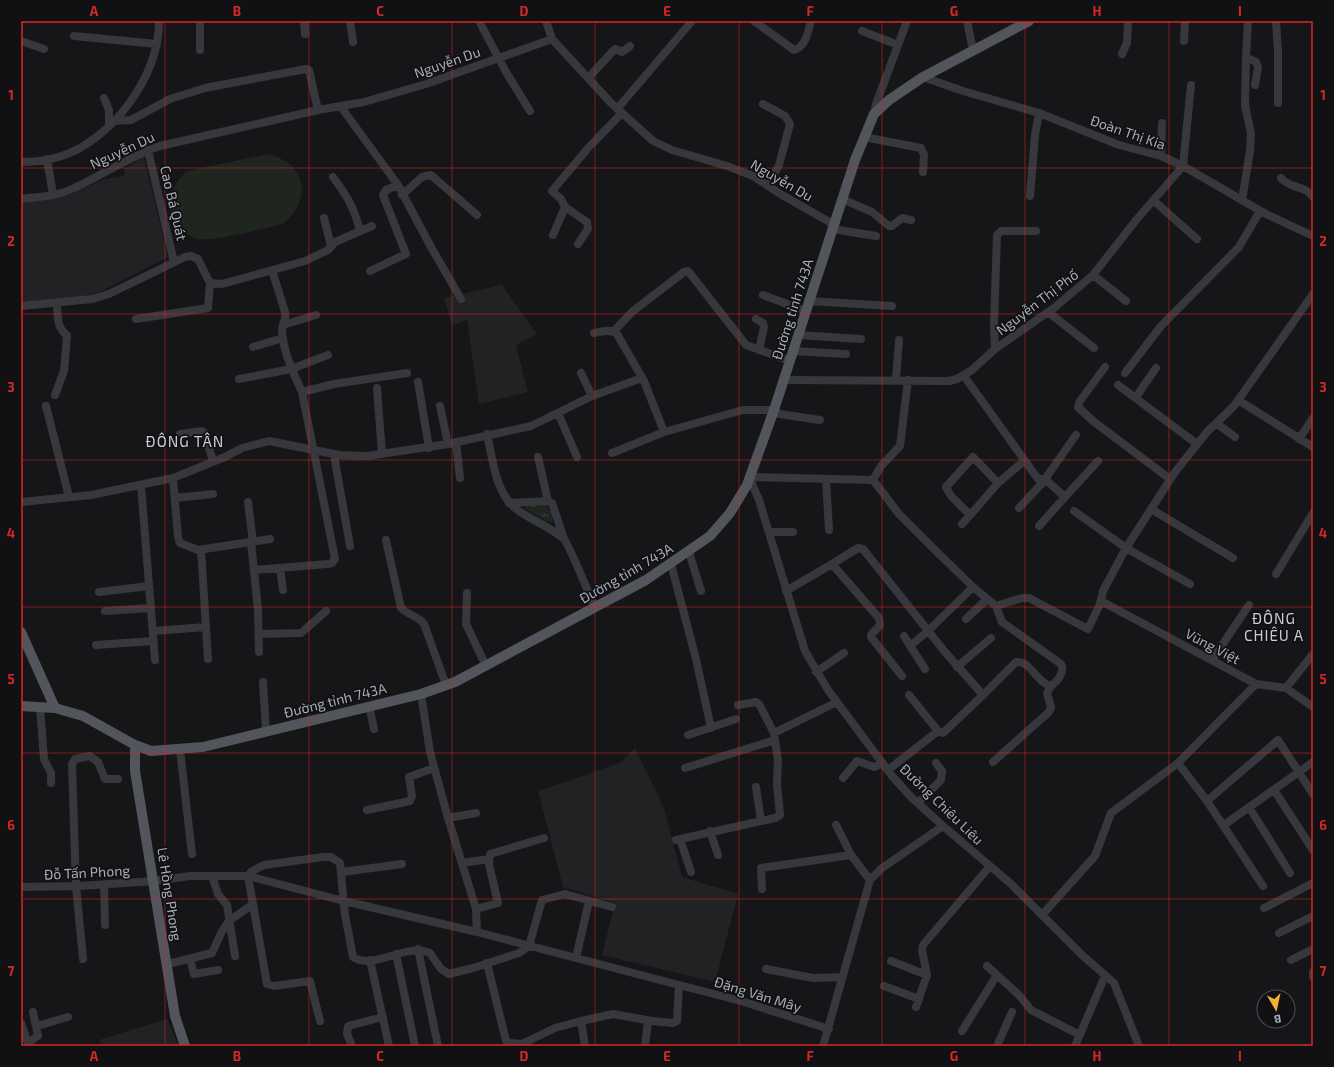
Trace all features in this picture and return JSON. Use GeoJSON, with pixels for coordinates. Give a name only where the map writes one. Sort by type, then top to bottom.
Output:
{"type":"FeatureCollection","features":[{"type":"Feature","properties":{"kind":"main road","name":"Đường tỉnh 743A"},"geometry":{"type":"LineString","coordinates":[[21,706],[55,708],[83,716],[135,745],[151,751],[180,750],[203,747],[420,694],[446,685],[486,666],[595,608],[646,580],[689,552],[710,536],[730,513],[750,478],[774,412],[832,227],[864,137],[874,114],[889,100],[923,77],[1029,21]]}},
{"type":"Feature","properties":{"kind":"main road"},"geometry":{"type":"LineString","coordinates":[[21,632],[55,708]]}},
{"type":"Feature","properties":{"kind":"main road","name":"Lê Hồng Phong"},"geometry":{"type":"LineString","coordinates":[[135,745],[135,771],[168,964],[175,1016],[185,1046]]}},
{"type":"Feature","properties":{"kind":"street"},"geometry":{"type":"LineString","coordinates":[[21,162],[47,159],[79,148],[112,123],[128,105],[150,66],[158,44],[159,21]]}},
{"type":"Feature","properties":{"kind":"street"},"geometry":{"type":"LineString","coordinates":[[200,21],[200,50]]}},
{"type":"Feature","properties":{"kind":"street"},"geometry":{"type":"LineString","coordinates":[[304,21],[305,34]]}},
{"type":"Feature","properties":{"kind":"street"},"geometry":{"type":"LineString","coordinates":[[350,21],[353,42]]}},
{"type":"Feature","properties":{"kind":"street"},"geometry":{"type":"LineString","coordinates":[[480,21],[498,58],[530,111]]}},
{"type":"Feature","properties":{"kind":"street"},"geometry":{"type":"LineString","coordinates":[[546,21],[552,40]]}},
{"type":"Feature","properties":{"kind":"street"},"geometry":{"type":"LineString","coordinates":[[578,244],[588,229],[587,222],[565,207],[561,199],[552,191],[620,111],[692,21]]}},
{"type":"Feature","properties":{"kind":"street"},"geometry":{"type":"LineString","coordinates":[[754,21],[794,50],[798,49],[804,43],[811,21]]}},
{"type":"Feature","properties":{"kind":"street"},"geometry":{"type":"LineString","coordinates":[[874,114],[876,104],[907,21]]}},
{"type":"Feature","properties":{"kind":"street"},"geometry":{"type":"LineString","coordinates":[[967,21],[973,50]]}},
{"type":"Feature","properties":{"kind":"street"},"geometry":{"type":"LineString","coordinates":[[1122,54],[1127,43],[1128,21]]}},
{"type":"Feature","properties":{"kind":"street"},"geometry":{"type":"LineString","coordinates":[[1184,41],[1185,21]]}},
{"type":"Feature","properties":{"kind":"street"},"geometry":{"type":"LineString","coordinates":[[1242,200],[1250,151],[1251,134],[1245,105],[1248,21]]}},
{"type":"Feature","properties":{"kind":"street"},"geometry":{"type":"LineString","coordinates":[[1276,21],[1278,50],[1278,103]]}},
{"type":"Feature","properties":{"kind":"street"},"geometry":{"type":"LineString","coordinates":[[862,32],[898,45]]}},
{"type":"Feature","properties":{"kind":"street"},"geometry":{"type":"LineString","coordinates":[[74,36],[158,44]]}},
{"type":"Feature","properties":{"kind":"street","name":"Nguyễn Du"},"geometry":{"type":"LineString","coordinates":[[21,199],[53,194],[72,189],[148,150],[160,146],[318,110],[364,102],[426,84],[552,40],[620,111],[653,141],[672,150],[753,176],[832,227],[876,236]]}},
{"type":"Feature","properties":{"kind":"street"},"geometry":{"type":"LineString","coordinates":[[21,41],[44,49]]}},
{"type":"Feature","properties":{"kind":"street"},"geometry":{"type":"LineString","coordinates":[[589,77],[615,49],[622,52],[630,46]]}},
{"type":"Feature","properties":{"kind":"street"},"geometry":{"type":"LineString","coordinates":[[1246,58],[1256,62],[1258,67],[1255,85]]}},
{"type":"Feature","properties":{"kind":"street"},"geometry":{"type":"LineString","coordinates":[[112,123],[131,120],[170,99],[205,88],[306,68],[309,70],[318,110]]}},
{"type":"Feature","properties":{"kind":"street","name":"Đoàn Thị Kia"},"geometry":{"type":"LineString","coordinates":[[923,77],[978,96],[1039,113],[1119,145],[1161,156],[1183,166],[1260,211],[1313,236]]}},
{"type":"Feature","properties":{"kind":"street"},"geometry":{"type":"LineString","coordinates":[[1183,166],[1191,85]]}},
{"type":"Feature","properties":{"kind":"street"},"geometry":{"type":"LineString","coordinates":[[104,98],[112,123]]}},
{"type":"Feature","properties":{"kind":"street"},"geometry":{"type":"LineString","coordinates":[[763,104],[785,116],[790,124],[779,165],[768,186]]}},
{"type":"Feature","properties":{"kind":"street"},"geometry":{"type":"LineString","coordinates":[[341,107],[398,185],[402,195],[461,299]]}},
{"type":"Feature","properties":{"kind":"street"},"geometry":{"type":"LineString","coordinates":[[1030,196],[1035,135],[1039,113]]}},
{"type":"Feature","properties":{"kind":"street"},"geometry":{"type":"LineString","coordinates":[[1161,156],[1162,122]]}},
{"type":"Feature","properties":{"kind":"street"},"geometry":{"type":"LineString","coordinates":[[864,137],[921,148],[924,155],[923,172]]}},
{"type":"Feature","properties":{"kind":"street","name":"Cao Bá Quát"},"geometry":{"type":"LineString","coordinates":[[148,150],[174,262]]}},
{"type":"Feature","properties":{"kind":"street"},"geometry":{"type":"LineString","coordinates":[[47,159],[53,194]]}},
{"type":"Feature","properties":{"kind":"street","name":"Nguyễn Thị Phố"},"geometry":{"type":"LineString","coordinates":[[784,380],[896,379],[949,381],[964,376],[995,349],[1048,312],[1093,275],[1153,200],[1183,166]]}},
{"type":"Feature","properties":{"kind":"street"},"geometry":{"type":"LineString","coordinates":[[402,195],[422,177],[431,175],[477,215]]}},
{"type":"Feature","properties":{"kind":"street"},"geometry":{"type":"LineString","coordinates":[[333,177],[350,199],[360,230]]}},
{"type":"Feature","properties":{"kind":"street"},"geometry":{"type":"LineString","coordinates":[[1281,178],[1286,184],[1309,191],[1313,197]]}},
{"type":"Feature","properties":{"kind":"street"},"geometry":{"type":"LineString","coordinates":[[370,271],[406,254],[383,195],[386,190],[398,185]]}},
{"type":"Feature","properties":{"kind":"street"},"geometry":{"type":"LineString","coordinates":[[842,200],[872,212],[889,226],[892,226],[902,218],[911,220]]}},
{"type":"Feature","properties":{"kind":"street"},"geometry":{"type":"LineString","coordinates":[[1153,200],[1197,240]]}},
{"type":"Feature","properties":{"kind":"street"},"geometry":{"type":"LineString","coordinates":[[553,234],[565,207]]}},
{"type":"Feature","properties":{"kind":"street"},"geometry":{"type":"LineString","coordinates":[[1125,373],[1161,326],[1240,247],[1260,211]]}},
{"type":"Feature","properties":{"kind":"street"},"geometry":{"type":"LineString","coordinates":[[324,218],[331,246]]}},
{"type":"Feature","properties":{"kind":"street"},"geometry":{"type":"LineString","coordinates":[[210,283],[222,284],[305,261],[331,246],[335,242],[372,226]]}},
{"type":"Feature","properties":{"kind":"street"},"geometry":{"type":"LineString","coordinates":[[995,349],[994,324],[998,235],[1001,231],[1007,230],[1036,231]]}},
{"type":"Feature","properties":{"kind":"street"},"geometry":{"type":"LineString","coordinates":[[21,306],[92,299],[109,294],[185,257],[191,256],[198,259],[210,283],[208,308],[136,319]]}},
{"type":"Feature","properties":{"kind":"street"},"geometry":{"type":"LineString","coordinates":[[254,570],[327,564],[332,563],[336,558],[312,450],[302,392],[291,369],[283,338],[282,325],[286,316],[272,270]]}},
{"type":"Feature","properties":{"kind":"street"},"geometry":{"type":"LineString","coordinates":[[594,333],[614,331],[633,311],[684,272],[688,271],[746,345],[759,350],[792,356],[846,354]]}},
{"type":"Feature","properties":{"kind":"street"},"geometry":{"type":"LineString","coordinates":[[1093,275],[1126,301]]}},
{"type":"Feature","properties":{"kind":"street"},"geometry":{"type":"LineString","coordinates":[[996,606],[1022,598],[1029,598],[1088,629],[1101,601],[1103,591],[1126,548],[1151,509],[1158,495],[1197,444],[1238,400],[1313,294]]}},
{"type":"Feature","properties":{"kind":"street"},"geometry":{"type":"LineString","coordinates":[[763,295],[807,306],[892,306]]}},
{"type":"Feature","properties":{"kind":"street"},"geometry":{"type":"LineString","coordinates":[[54,395],[64,371],[67,335],[61,331],[58,324],[56,303]]}},
{"type":"Feature","properties":{"kind":"street"},"geometry":{"type":"LineString","coordinates":[[1048,312],[1094,348]]}},
{"type":"Feature","properties":{"kind":"street"},"geometry":{"type":"LineString","coordinates":[[282,325],[316,315]]}},
{"type":"Feature","properties":{"kind":"street"},"geometry":{"type":"LineString","coordinates":[[756,319],[763,323],[764,327],[759,350]]}},
{"type":"Feature","properties":{"kind":"street"},"geometry":{"type":"LineString","coordinates":[[614,331],[642,378],[664,432]]}},
{"type":"Feature","properties":{"kind":"street"},"geometry":{"type":"LineString","coordinates":[[798,335],[861,339]]}},
{"type":"Feature","properties":{"kind":"street"},"geometry":{"type":"LineString","coordinates":[[253,347],[283,338]]}},
{"type":"Feature","properties":{"kind":"street"},"geometry":{"type":"LineString","coordinates":[[896,379],[899,340]]}},
{"type":"Feature","properties":{"kind":"street"},"geometry":{"type":"LineString","coordinates":[[239,380],[291,369],[328,355]]}},
{"type":"Feature","properties":{"kind":"street"},"geometry":{"type":"LineString","coordinates":[[1104,367],[1080,401],[1078,407],[1093,421],[1170,479]]}},
{"type":"Feature","properties":{"kind":"street"},"geometry":{"type":"LineString","coordinates":[[1136,397],[1156,368]]}},
{"type":"Feature","properties":{"kind":"street"},"geometry":{"type":"LineString","coordinates":[[302,392],[334,384],[407,373]]}},
{"type":"Feature","properties":{"kind":"street"},"geometry":{"type":"LineString","coordinates":[[581,373],[592,396]]}},
{"type":"Feature","properties":{"kind":"street"},"geometry":{"type":"LineString","coordinates":[[964,376],[1038,479],[1045,479],[1065,497]]}},
{"type":"Feature","properties":{"kind":"street"},"geometry":{"type":"LineString","coordinates":[[21,502],[91,495],[173,478],[213,462],[242,448],[269,441],[334,454],[367,456],[429,448],[487,434],[531,426],[592,396],[642,378]]}},
{"type":"Feature","properties":{"kind":"street"},"geometry":{"type":"LineString","coordinates":[[873,480],[881,466],[900,446],[908,380]]}},
{"type":"Feature","properties":{"kind":"street"},"geometry":{"type":"LineString","coordinates":[[418,382],[429,448]]}},
{"type":"Feature","properties":{"kind":"street"},"geometry":{"type":"LineString","coordinates":[[1118,385],[1197,444]]}},
{"type":"Feature","properties":{"kind":"street"},"geometry":{"type":"LineString","coordinates":[[377,388],[382,454]]}},
{"type":"Feature","properties":{"kind":"street"},"geometry":{"type":"LineString","coordinates":[[1238,400],[1313,447]]}},
{"type":"Feature","properties":{"kind":"street"},"geometry":{"type":"LineString","coordinates":[[46,406],[69,497]]}},
{"type":"Feature","properties":{"kind":"street"},"geometry":{"type":"LineString","coordinates":[[440,406],[452,443],[460,478]]}},
{"type":"Feature","properties":{"kind":"street"},"geometry":{"type":"LineString","coordinates":[[612,453],[664,432],[743,410],[774,412],[820,420]]}},
{"type":"Feature","properties":{"kind":"street"},"geometry":{"type":"LineString","coordinates":[[558,413],[577,457]]}},
{"type":"Feature","properties":{"kind":"street"},"geometry":{"type":"LineString","coordinates":[[1299,439],[1313,418]]}},
{"type":"Feature","properties":{"kind":"street"},"geometry":{"type":"LineString","coordinates":[[1216,423],[1235,437]]}},
{"type":"Feature","properties":{"kind":"street"},"geometry":{"type":"LineString","coordinates":[[180,434],[202,431],[205,433],[213,462]]}},
{"type":"Feature","properties":{"kind":"street"},"geometry":{"type":"LineString","coordinates":[[487,434],[499,485],[509,503],[519,512],[564,539]]}},
{"type":"Feature","properties":{"kind":"street"},"geometry":{"type":"LineString","coordinates":[[1019,508],[1045,479],[1076,435]]}},
{"type":"Feature","properties":{"kind":"street"},"geometry":{"type":"LineString","coordinates":[[334,454],[350,546]]}},
{"type":"Feature","properties":{"kind":"street"},"geometry":{"type":"LineString","coordinates":[[538,457],[548,501],[552,503],[564,539],[595,608]]}},
{"type":"Feature","properties":{"kind":"street"},"geometry":{"type":"LineString","coordinates":[[970,515],[951,496],[947,485],[973,457],[998,483]]}},
{"type":"Feature","properties":{"kind":"street"},"geometry":{"type":"LineString","coordinates":[[962,524],[998,483],[1024,461]]}},
{"type":"Feature","properties":{"kind":"street"},"geometry":{"type":"LineString","coordinates":[[1039,526],[1098,461]]}},
{"type":"Feature","properties":{"kind":"street"},"geometry":{"type":"LineString","coordinates":[[173,478],[178,537],[180,544],[188,548],[201,550],[270,539]]}},
{"type":"Feature","properties":{"kind":"street"},"geometry":{"type":"LineString","coordinates":[[750,478],[873,480]]}},
{"type":"Feature","properties":{"kind":"street","name":"Đường Chiêu Liêu"},"geometry":{"type":"LineString","coordinates":[[750,478],[759,500],[805,651],[816,672],[885,767],[918,803],[990,866],[1114,983],[1120,994],[1139,1046]]}},
{"type":"Feature","properties":{"kind":"street"},"geometry":{"type":"LineString","coordinates":[[826,479],[829,530]]}},
{"type":"Feature","properties":{"kind":"street"},"geometry":{"type":"LineString","coordinates":[[873,480],[899,514],[973,587],[996,606],[1000,618],[1006,625],[1061,664],[1063,670],[1062,673],[1047,693],[1050,707],[1049,712],[993,762]]}},
{"type":"Feature","properties":{"kind":"street"},"geometry":{"type":"LineString","coordinates":[[141,485],[155,660]]}},
{"type":"Feature","properties":{"kind":"street"},"geometry":{"type":"LineString","coordinates":[[174,498],[213,494]]}},
{"type":"Feature","properties":{"kind":"street"},"geometry":{"type":"LineString","coordinates":[[509,503],[548,501]]}},
{"type":"Feature","properties":{"kind":"street"},"geometry":{"type":"LineString","coordinates":[[248,502],[259,634],[259,652]]}},
{"type":"Feature","properties":{"kind":"street"},"geometry":{"type":"LineString","coordinates":[[1151,509],[1233,558]]}},
{"type":"Feature","properties":{"kind":"street"},"geometry":{"type":"LineString","coordinates":[[1074,511],[1126,548],[1190,584]]}},
{"type":"Feature","properties":{"kind":"street"},"geometry":{"type":"LineString","coordinates":[[1276,574],[1313,513]]}},
{"type":"Feature","properties":{"kind":"street"},"geometry":{"type":"LineString","coordinates":[[769,532],[794,532]]}},
{"type":"Feature","properties":{"kind":"street"},"geometry":{"type":"LineString","coordinates":[[386,540],[401,608],[407,614],[420,619],[424,624],[446,685]]}},
{"type":"Feature","properties":{"kind":"street"},"geometry":{"type":"LineString","coordinates":[[786,591],[858,548],[863,549],[957,667],[983,695]]}},
{"type":"Feature","properties":{"kind":"street"},"geometry":{"type":"LineString","coordinates":[[201,550],[208,659]]}},
{"type":"Feature","properties":{"kind":"street"},"geometry":{"type":"LineString","coordinates":[[689,552],[701,591]]}},
{"type":"Feature","properties":{"kind":"street"},"geometry":{"type":"LineString","coordinates":[[671,564],[696,659],[711,728]]}},
{"type":"Feature","properties":{"kind":"street"},"geometry":{"type":"LineString","coordinates":[[832,564],[879,618],[880,625],[871,637],[902,676]]}},
{"type":"Feature","properties":{"kind":"street"},"geometry":{"type":"LineString","coordinates":[[280,568],[283,590]]}},
{"type":"Feature","properties":{"kind":"street"},"geometry":{"type":"LineString","coordinates":[[100,592],[149,586]]}},
{"type":"Feature","properties":{"kind":"street"},"geometry":{"type":"LineString","coordinates":[[910,646],[928,631],[973,587]]}},
{"type":"Feature","properties":{"kind":"street"},"geometry":{"type":"LineString","coordinates":[[467,593],[466,624],[486,666]]}},
{"type":"Feature","properties":{"kind":"street"},"geometry":{"type":"LineString","coordinates":[[966,620],[987,599]]}},
{"type":"Feature","properties":{"kind":"street","name":"Vũng Việt"},"geometry":{"type":"LineString","coordinates":[[1101,601],[1256,684],[1286,688],[1313,707]]}},
{"type":"Feature","properties":{"kind":"street"},"geometry":{"type":"LineString","coordinates":[[1212,660],[1249,605]]}},
{"type":"Feature","properties":{"kind":"street"},"geometry":{"type":"LineString","coordinates":[[105,612],[151,608]]}},
{"type":"Feature","properties":{"kind":"street"},"geometry":{"type":"LineString","coordinates":[[259,634],[301,633],[326,611]]}},
{"type":"Feature","properties":{"kind":"street"},"geometry":{"type":"LineString","coordinates":[[153,630],[206,627]]}},
{"type":"Feature","properties":{"kind":"street"},"geometry":{"type":"LineString","coordinates":[[904,636],[925,669]]}},
{"type":"Feature","properties":{"kind":"street"},"geometry":{"type":"LineString","coordinates":[[957,667],[991,638]]}},
{"type":"Feature","properties":{"kind":"street"},"geometry":{"type":"LineString","coordinates":[[96,645],[153,641]]}},
{"type":"Feature","properties":{"kind":"street"},"geometry":{"type":"LineString","coordinates":[[816,672],[844,653]]}},
{"type":"Feature","properties":{"kind":"street"},"geometry":{"type":"LineString","coordinates":[[1286,688],[1313,654]]}},
{"type":"Feature","properties":{"kind":"street"},"geometry":{"type":"LineString","coordinates":[[909,695],[938,731],[944,732],[1014,663],[1019,661],[1046,684],[1051,686]]}},
{"type":"Feature","properties":{"kind":"street"},"geometry":{"type":"LineString","coordinates":[[263,682],[266,731]]}},
{"type":"Feature","properties":{"kind":"street"},"geometry":{"type":"LineString","coordinates":[[1042,915],[1095,856],[1111,813],[1178,763],[1256,684]]}},
{"type":"Feature","properties":{"kind":"street"},"geometry":{"type":"LineString","coordinates":[[420,694],[434,768],[476,909],[477,932]]}},
{"type":"Feature","properties":{"kind":"street"},"geometry":{"type":"LineString","coordinates":[[691,872],[678,839],[775,818],[780,815],[777,784],[778,760],[775,736],[759,704],[756,702],[738,705]]}},
{"type":"Feature","properties":{"kind":"street"},"geometry":{"type":"LineString","coordinates":[[685,768],[775,736],[837,702]]}},
{"type":"Feature","properties":{"kind":"street"},"geometry":{"type":"LineString","coordinates":[[369,706],[374,730]]}},
{"type":"Feature","properties":{"kind":"street"},"geometry":{"type":"LineString","coordinates":[[40,707],[44,759],[51,772],[51,783]]}},
{"type":"Feature","properties":{"kind":"street"},"geometry":{"type":"LineString","coordinates":[[688,735],[736,719]]}},
{"type":"Feature","properties":{"kind":"street"},"geometry":{"type":"LineString","coordinates":[[843,778],[857,761],[874,767],[885,767],[938,731]]}},
{"type":"Feature","properties":{"kind":"street"},"geometry":{"type":"LineString","coordinates":[[1207,801],[1276,741],[1280,741],[1313,794]]}},
{"type":"Feature","properties":{"kind":"street"},"geometry":{"type":"LineString","coordinates":[[180,750],[192,854]]}},
{"type":"Feature","properties":{"kind":"street"},"geometry":{"type":"LineString","coordinates":[[83,959],[76,886],[72,764],[75,759],[90,756],[98,762],[105,779],[118,779]]}},
{"type":"Feature","properties":{"kind":"street"},"geometry":{"type":"LineString","coordinates":[[1224,826],[1313,762]]}},
{"type":"Feature","properties":{"kind":"street"},"geometry":{"type":"LineString","coordinates":[[918,803],[941,780],[942,771],[936,763]]}},
{"type":"Feature","properties":{"kind":"street"},"geometry":{"type":"LineString","coordinates":[[1178,763],[1207,801],[1263,886]]}},
{"type":"Feature","properties":{"kind":"street"},"geometry":{"type":"LineString","coordinates":[[367,810],[410,801],[412,796],[409,777],[434,768]]}},
{"type":"Feature","properties":{"kind":"street"},"geometry":{"type":"LineString","coordinates":[[756,786],[762,821]]}},
{"type":"Feature","properties":{"kind":"street"},"geometry":{"type":"LineString","coordinates":[[1274,790],[1313,850]]}},
{"type":"Feature","properties":{"kind":"street"},"geometry":{"type":"LineString","coordinates":[[1250,807],[1290,873]]}},
{"type":"Feature","properties":{"kind":"street"},"geometry":{"type":"LineString","coordinates":[[448,818],[476,813]]}},
{"type":"Feature","properties":{"kind":"street"},"geometry":{"type":"LineString","coordinates":[[836,825],[851,854],[870,880]]}},
{"type":"Feature","properties":{"kind":"street"},"geometry":{"type":"LineString","coordinates":[[823,1046],[870,880],[882,868],[943,826]]}},
{"type":"Feature","properties":{"kind":"street"},"geometry":{"type":"LineString","coordinates":[[710,831],[718,855]]}},
{"type":"Feature","properties":{"kind":"street"},"geometry":{"type":"LineString","coordinates":[[476,909],[498,903],[489,859],[490,854],[544,838]]}},
{"type":"Feature","properties":{"kind":"street"},"geometry":{"type":"LineString","coordinates":[[762,889],[761,868],[851,854]]}},
{"type":"Feature","properties":{"kind":"street"},"geometry":{"type":"LineString","coordinates":[[154,881],[190,876],[248,876],[256,868],[264,865],[331,857],[340,863],[342,872],[344,901],[353,957],[363,961],[418,950],[430,953],[441,969],[449,974],[519,953],[529,946],[542,900],[565,894],[612,907]]}},
{"type":"Feature","properties":{"kind":"street"},"geometry":{"type":"LineString","coordinates":[[462,863],[489,859]]}},
{"type":"Feature","properties":{"kind":"street"},"geometry":{"type":"LineString","coordinates":[[342,872],[402,864]]}},
{"type":"Feature","properties":{"kind":"street"},"geometry":{"type":"LineString","coordinates":[[884,986],[918,1003],[927,975],[922,950],[923,945],[990,866]]}},
{"type":"Feature","properties":{"kind":"street"},"geometry":{"type":"LineString","coordinates":[[212,876],[218,894],[227,906],[235,956]]}},
{"type":"Feature","properties":{"kind":"street"},"geometry":{"type":"LineString","coordinates":[[248,876],[267,984],[274,986],[310,981],[320,1020]]}},
{"type":"Feature","properties":{"kind":"street","name":"Đặng Văn Mây"},"geometry":{"type":"LineString","coordinates":[[248,876],[344,901],[477,932],[679,984],[829,1029]]}},
{"type":"Feature","properties":{"kind":"street","name":"Đỗ Tấn Phong"},"geometry":{"type":"LineString","coordinates":[[21,887],[104,885],[154,881]]}},
{"type":"Feature","properties":{"kind":"street"},"geometry":{"type":"LineString","coordinates":[[1264,908],[1313,883]]}},
{"type":"Feature","properties":{"kind":"street"},"geometry":{"type":"LineString","coordinates":[[104,885],[105,925]]}},
{"type":"Feature","properties":{"kind":"street"},"geometry":{"type":"LineString","coordinates":[[576,958],[589,901]]}},
{"type":"Feature","properties":{"kind":"street"},"geometry":{"type":"LineString","coordinates":[[168,964],[215,951],[218,939],[229,921],[253,904]]}},
{"type":"Feature","properties":{"kind":"street"},"geometry":{"type":"LineString","coordinates":[[1279,933],[1313,916]]}},
{"type":"Feature","properties":{"kind":"street"},"geometry":{"type":"LineString","coordinates":[[1291,960],[1313,949]]}},
{"type":"Feature","properties":{"kind":"street"},"geometry":{"type":"LineString","coordinates":[[418,950],[438,1046]]}},
{"type":"Feature","properties":{"kind":"street"},"geometry":{"type":"LineString","coordinates":[[396,954],[415,1046]]}},
{"type":"Feature","properties":{"kind":"street"},"geometry":{"type":"LineString","coordinates":[[190,959],[194,974],[218,970]]}},
{"type":"Feature","properties":{"kind":"street"},"geometry":{"type":"LineString","coordinates":[[370,960],[389,1046]]}},
{"type":"Feature","properties":{"kind":"street"},"geometry":{"type":"LineString","coordinates":[[891,961],[927,975]]}},
{"type":"Feature","properties":{"kind":"street"},"geometry":{"type":"LineString","coordinates":[[487,963],[506,1041],[510,1043],[525,1043],[555,1028],[613,1014],[648,1021],[672,1023],[677,1021],[679,984]]}},
{"type":"Feature","properties":{"kind":"street"},"geometry":{"type":"LineString","coordinates":[[988,966],[1019,995],[1031,1010],[1080,1035]]}},
{"type":"Feature","properties":{"kind":"street"},"geometry":{"type":"LineString","coordinates":[[766,969],[813,978],[842,977]]}},
{"type":"Feature","properties":{"kind":"street"},"geometry":{"type":"LineString","coordinates":[[1313,972],[1313,977]]}},
{"type":"Feature","properties":{"kind":"street"},"geometry":{"type":"LineString","coordinates":[[962,1031],[997,975]]}},
{"type":"Feature","properties":{"kind":"street"},"geometry":{"type":"LineString","coordinates":[[1075,1046],[1105,976]]}},
{"type":"Feature","properties":{"kind":"street"},"geometry":{"type":"LineString","coordinates":[[21,1023],[28,1044],[38,1038],[33,1012]]}},
{"type":"Feature","properties":{"kind":"street"},"geometry":{"type":"LineString","coordinates":[[997,1046],[1012,1012]]}},
{"type":"Feature","properties":{"kind":"street"},"geometry":{"type":"LineString","coordinates":[[36,1026],[68,1017]]}},
{"type":"Feature","properties":{"kind":"street"},"geometry":{"type":"LineString","coordinates":[[352,1046],[347,1034],[348,1026],[383,1017]]}},
{"type":"Feature","properties":{"kind":"street"},"geometry":{"type":"LineString","coordinates":[[581,1021],[585,1046]]}},
{"type":"Feature","properties":{"kind":"street"},"geometry":{"type":"LineString","coordinates":[[645,1046],[648,1021]]}},
{"type":"Feature","properties":{"kind":"shaded area"},"geometry":{"type":"Polygon","coordinates":[[[144,157],[168,257],[104,290],[84,297],[21,302],[21,202],[67,196],[104,179],[125,176],[124,169],[144,157]]]}},
{"type":"Feature","properties":{"kind":"shaded area"},"geometry":{"type":"Polygon","coordinates":[[[502,285],[537,334],[516,345],[528,392],[479,404],[467,320],[452,325],[444,298],[502,285]]]}},
{"type":"Feature","properties":{"kind":"shaded area"},"geometry":{"type":"Polygon","coordinates":[[[635,748],[664,808],[682,877],[738,894],[715,982],[602,955],[615,903],[563,887],[538,791],[620,763],[635,748]]]}},
{"type":"Feature","properties":{"kind":"shaded area"},"geometry":{"type":"Polygon","coordinates":[[[167,1019],[179,1046],[102,1046],[99,1040],[167,1019]]]}},
{"type":"Feature","properties":{"kind":"green space"},"geometry":{"type":"Polygon","coordinates":[[[268,154],[281,159],[291,166],[298,174],[301,183],[302,194],[299,204],[283,224],[239,234],[198,239],[182,231],[174,222],[170,212],[171,196],[180,178],[187,171],[268,154]]]}},
{"type":"Feature","properties":{"kind":"green space"},"geometry":{"type":"Polygon","coordinates":[[[545,505],[551,513],[552,522],[548,522],[524,508],[527,506],[545,505]]]}},
{"type":"Feature","properties":{"kind":"district","name":"ĐÔNG TÂN"},"geometry":{"type":"Point","coordinates":[185,441]}},
{"type":"Feature","properties":{"kind":"district","name":"ĐÔNG CHIÊU A"},"geometry":{"type":"Point","coordinates":[1274,626]}}]}
